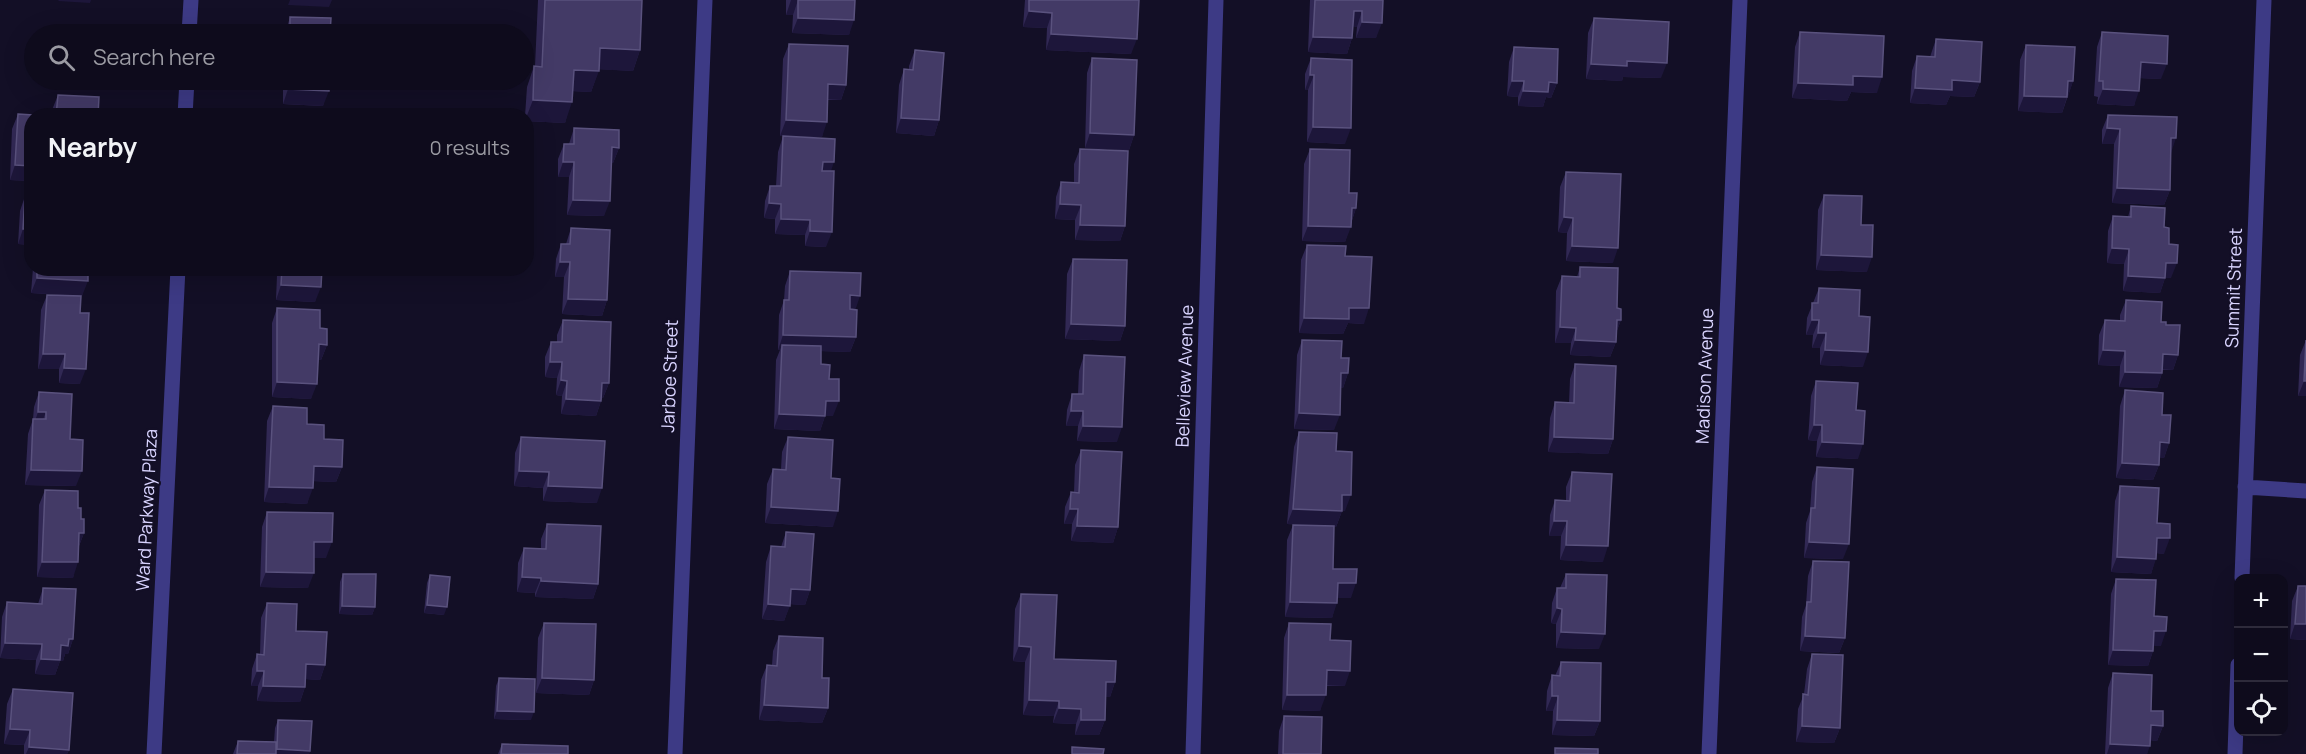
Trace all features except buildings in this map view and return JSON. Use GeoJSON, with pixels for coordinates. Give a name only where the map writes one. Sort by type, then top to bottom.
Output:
{"type":"FeatureCollection","features":[{"type":"Feature","properties":{"kind":"street"},"geometry":{"type":"LineString","coordinates":[[190,24],[191,0]]}},
{"type":"Feature","properties":{"kind":"street","name":"Jarboe Street"},"geometry":{"type":"LineString","coordinates":[[675,754],[705,0]]}},
{"type":"Feature","properties":{"kind":"street","name":"Belleview Avenue"},"geometry":{"type":"LineString","coordinates":[[1193,754],[1216,0]]}},
{"type":"Feature","properties":{"kind":"street","name":"Madison Avenue"},"geometry":{"type":"LineString","coordinates":[[1709,754],[1740,0]]}},
{"type":"Feature","properties":{"kind":"street","name":"Summit Street"},"geometry":{"type":"LineString","coordinates":[[2242,574],[2265,0]]}},
{"type":"Feature","properties":{"kind":"street"},"geometry":{"type":"LineString","coordinates":[[186,108],[187,90]]}},
{"type":"Feature","properties":{"kind":"street","name":"Ward Parkway Plaza"},"geometry":{"type":"LineString","coordinates":[[154,754],[178,276]]}},
{"type":"Feature","properties":{"kind":"street"},"geometry":{"type":"LineString","coordinates":[[2245,487],[2306,490]]}},
{"type":"Feature","properties":{"kind":"street"},"geometry":{"type":"LineString","coordinates":[[2235,754],[2237,682]]}}]}
